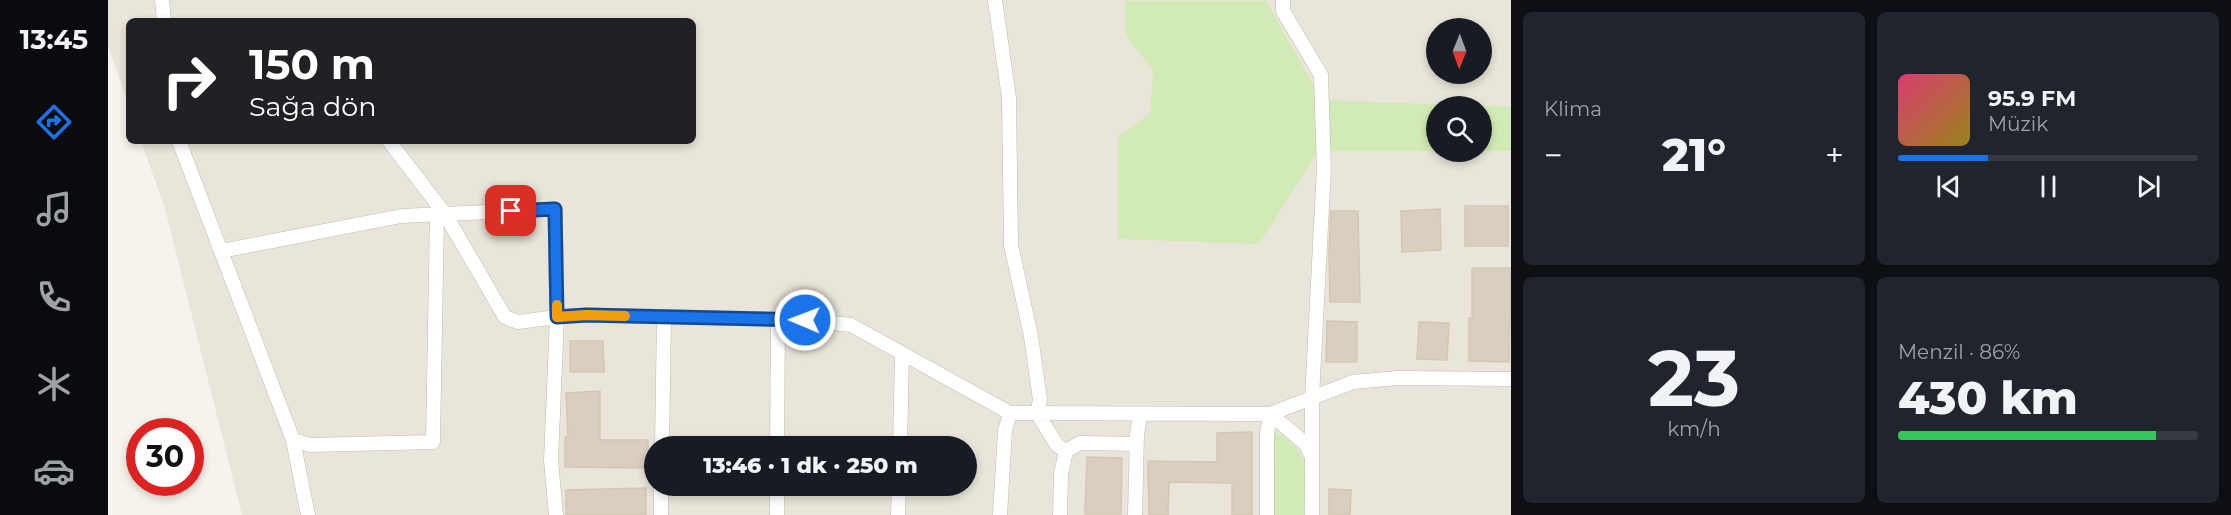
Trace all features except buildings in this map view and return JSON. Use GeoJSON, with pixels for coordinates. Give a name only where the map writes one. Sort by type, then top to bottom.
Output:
{"type":"FeatureCollection","features":[{"type":"Feature","properties":{"kind":"street"},"geometry":{"type":"LineString","coordinates":[[162,0],[164,18]]}},
{"type":"Feature","properties":{"kind":"street"},"geometry":{"type":"LineString","coordinates":[[995,0],[1009,98],[1011,245],[1031,336],[1040,400],[1037,413],[1057,445],[1066,451]]}},
{"type":"Feature","properties":{"kind":"street"},"geometry":{"type":"LineString","coordinates":[[1282,0],[1283,11],[1321,75],[1324,168],[1312,398],[1312,515]]}},
{"type":"Feature","properties":{"kind":"street"},"geometry":{"type":"LineString","coordinates":[[180,144],[293,440],[308,515]]}},
{"type":"Feature","properties":{"kind":"street"},"geometry":{"type":"LineString","coordinates":[[391,144],[441,214],[505,317],[518,322],[586,315],[805,320],[851,326],[1010,413],[1270,414],[1353,382],[1398,378],[1511,379]]}},
{"type":"Feature","properties":{"kind":"street"},"geometry":{"type":"LineString","coordinates":[[220,251],[401,216],[555,209],[557,317],[551,460],[556,515]]}},
{"type":"Feature","properties":{"kind":"street"},"geometry":{"type":"LineString","coordinates":[[293,440],[310,445],[433,442],[441,214]]}},
{"type":"Feature","properties":{"kind":"street"},"geometry":{"type":"LineString","coordinates":[[662,436],[664,317]]}},
{"type":"Feature","properties":{"kind":"street"},"geometry":{"type":"LineString","coordinates":[[777,436],[778,319]]}},
{"type":"Feature","properties":{"kind":"street"},"geometry":{"type":"LineString","coordinates":[[900,436],[902,354]]}},
{"type":"Feature","properties":{"kind":"street"},"geometry":{"type":"LineString","coordinates":[[1000,515],[1005,431],[1010,413]]}},
{"type":"Feature","properties":{"kind":"street"},"geometry":{"type":"LineString","coordinates":[[1136,515],[1137,444],[1140,414]]}},
{"type":"Feature","properties":{"kind":"street"},"geometry":{"type":"LineString","coordinates":[[1270,414],[1306,444],[1312,457]]}},
{"type":"Feature","properties":{"kind":"street"},"geometry":{"type":"LineString","coordinates":[[1267,515],[1267,434],[1270,414]]}},
{"type":"Feature","properties":{"kind":"street"},"geometry":{"type":"LineString","coordinates":[[1060,515],[1061,474],[1066,451],[1080,443],[1137,444]]}},
{"type":"Feature","properties":{"kind":"street"},"geometry":{"type":"LineString","coordinates":[[661,496],[661,515]]}},
{"type":"Feature","properties":{"kind":"street"},"geometry":{"type":"LineString","coordinates":[[777,496],[777,515]]}},
{"type":"Feature","properties":{"kind":"street"},"geometry":{"type":"LineString","coordinates":[[898,515],[899,496]]}},
{"type":"Feature","properties":{"kind":"shaded area"},"geometry":{"type":"Polygon","coordinates":[[[108,0],[1511,0],[1511,515],[242,515],[165,209],[142,144],[696,144],[696,18],[126,18],[126,97],[108,46],[108,0]]]}},
{"type":"Feature","properties":{"kind":"green space"},"geometry":{"type":"Polygon","coordinates":[[[1125,1],[1266,1],[1322,100],[1426,104],[1426,151],[1318,151],[1259,244],[1118,239],[1118,136],[1150,114],[1153,70],[1126,36],[1125,1]]]}},
{"type":"Feature","properties":{"kind":"green space"},"geometry":{"type":"Polygon","coordinates":[[[1492,106],[1511,107],[1511,151],[1492,151],[1492,106]]]}},
{"type":"Feature","properties":{"kind":"green space"},"geometry":{"type":"Polygon","coordinates":[[[1275,432],[1288,439],[1302,456],[1305,477],[1304,515],[1273,515],[1275,432]]]}},
{"type":"Feature","properties":{"kind":"slow traffic"},"geometry":{"type":"LineString","coordinates":[[557,305],[557,317],[625,316]]}},
{"type":"Feature","properties":{"kind":"route"},"geometry":{"type":"LineString","coordinates":[[511,211],[555,209],[557,317],[586,315],[805,320]]}}]}
